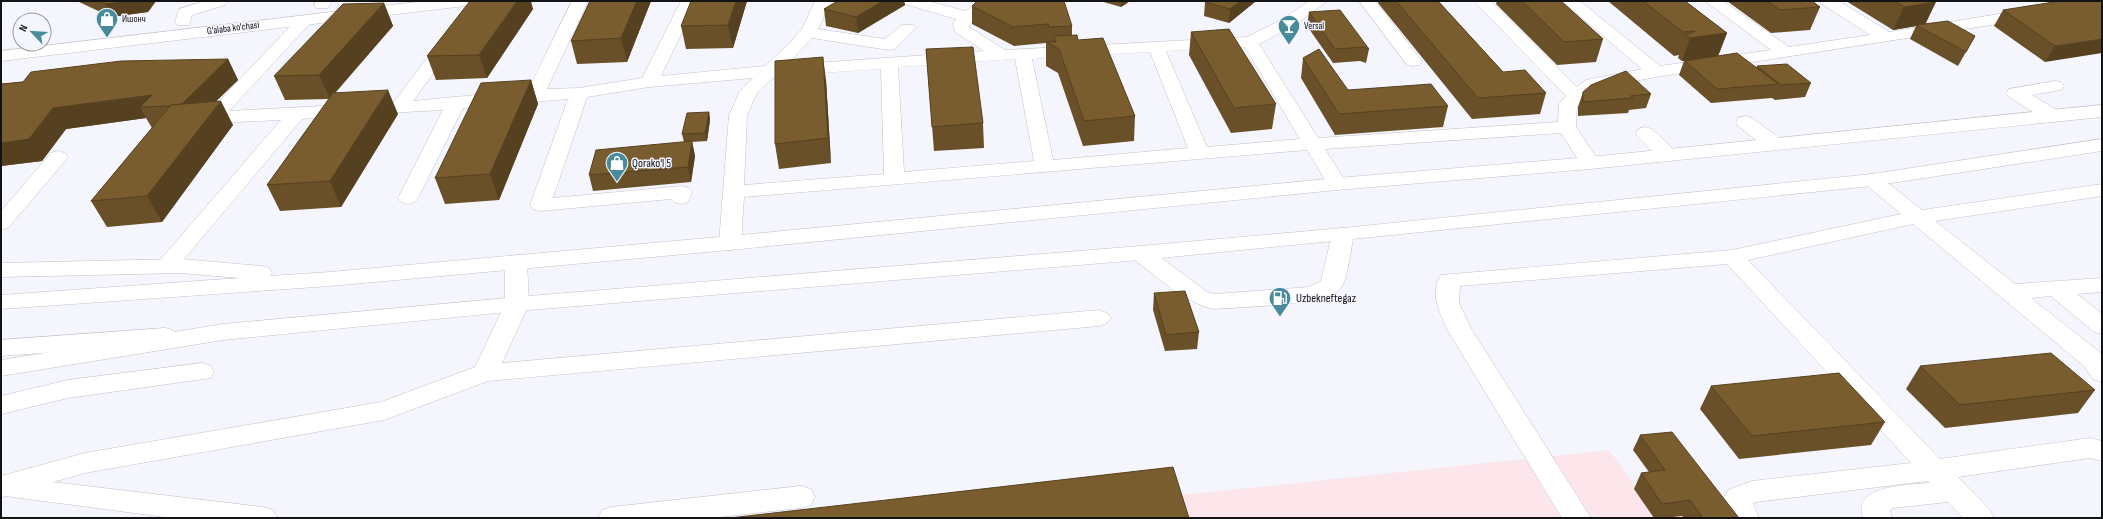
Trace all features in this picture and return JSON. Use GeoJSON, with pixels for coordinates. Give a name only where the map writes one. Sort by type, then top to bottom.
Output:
{"type":"FeatureCollection","features":[{"type":"Feature","properties":{"kind":"main road","name":"G'alaba ko'chasi"},"geometry":{"type":"LineString","coordinates":[[52,38],[323,3],[360,1]]}},
{"type":"Feature","properties":{"kind":"main road","name":"G'alaba ko'chasi"},"geometry":{"type":"LineString","coordinates":[[1,56],[465,1]]}},
{"type":"Feature","properties":{"kind":"main road"},"geometry":{"type":"LineString","coordinates":[[535,95],[580,1]]}},
{"type":"Feature","properties":{"kind":"main road"},"geometry":{"type":"LineString","coordinates":[[649,82],[689,1]]}},
{"type":"Feature","properties":{"kind":"main road"},"geometry":{"type":"LineString","coordinates":[[730,243],[738,115],[749,91],[792,52],[808,32],[820,10],[823,1]]}},
{"type":"Feature","properties":{"kind":"main road"},"geometry":{"type":"LineString","coordinates":[[911,1],[967,17]]}},
{"type":"Feature","properties":{"kind":"main road"},"geometry":{"type":"LineString","coordinates":[[991,1],[967,17],[961,24],[961,29],[1002,56]]}},
{"type":"Feature","properties":{"kind":"main road"},"geometry":{"type":"LineString","coordinates":[[306,19],[213,117],[296,114],[348,109],[456,104],[535,95],[579,93],[649,82],[770,71],[1023,54],[1250,42],[1289,22],[1319,1]]}},
{"type":"Feature","properties":{"kind":"main road"},"geometry":{"type":"LineString","coordinates":[[1367,1],[1413,61]]}},
{"type":"Feature","properties":{"kind":"main road"},"geometry":{"type":"LineString","coordinates":[[1482,1],[1577,97]]}},
{"type":"Feature","properties":{"kind":"main road"},"geometry":{"type":"LineString","coordinates":[[1570,1],[1656,72]]}},
{"type":"Feature","properties":{"kind":"main road"},"geometry":{"type":"LineString","coordinates":[[1713,1],[1786,53]]}},
{"type":"Feature","properties":{"kind":"main road"},"geometry":{"type":"LineString","coordinates":[[1828,1],[1884,36]]}},
{"type":"Feature","properties":{"kind":"main road"},"geometry":{"type":"LineString","coordinates":[[1590,163],[1567,127],[1568,104],[1592,84],[1656,72],[2049,11],[2050,7],[2043,1]]}},
{"type":"Feature","properties":{"kind":"main road"},"geometry":{"type":"LineString","coordinates":[[183,22],[185,12],[219,2]]}},
{"type":"Feature","properties":{"kind":"main road"},"geometry":{"type":"LineString","coordinates":[[808,32],[889,45],[908,28]]}},
{"type":"Feature","properties":{"kind":"main road"},"geometry":{"type":"LineString","coordinates":[[399,107],[458,29]]}},
{"type":"Feature","properties":{"kind":"main road"},"geometry":{"type":"LineString","coordinates":[[1250,42],[1337,184]]}},
{"type":"Feature","properties":{"kind":"main road"},"geometry":{"type":"LineString","coordinates":[[1,44],[12,43]]}},
{"type":"Feature","properties":{"kind":"main road"},"geometry":{"type":"LineString","coordinates":[[1156,47],[1200,154]]}},
{"type":"Feature","properties":{"kind":"main road"},"geometry":{"type":"LineString","coordinates":[[1023,54],[1044,167]]}},
{"type":"Feature","properties":{"kind":"main road"},"geometry":{"type":"LineString","coordinates":[[889,63],[894,179]]}},
{"type":"Feature","properties":{"kind":"main road"},"geometry":{"type":"LineString","coordinates":[[2053,116],[2015,93],[2055,86]]}},
{"type":"Feature","properties":{"kind":"main road"},"geometry":{"type":"LineString","coordinates":[[579,93],[540,205],[682,192],[681,198]]}},
{"type":"Feature","properties":{"kind":"main road"},"geometry":{"type":"LineString","coordinates":[[408,198],[456,104]]}},
{"type":"Feature","properties":{"kind":"main road"},"geometry":{"type":"LineString","coordinates":[[1,302],[330,279],[730,243],[1337,184],[1590,163],[2102,111]]}},
{"type":"Feature","properties":{"kind":"main road"},"geometry":{"type":"LineString","coordinates":[[166,266],[296,114]]}},
{"type":"Feature","properties":{"kind":"main road"},"geometry":{"type":"LineString","coordinates":[[1745,122],[1774,144]]}},
{"type":"Feature","properties":{"kind":"main road"},"geometry":{"type":"LineString","coordinates":[[734,192],[1312,144],[1567,127]]}},
{"type":"Feature","properties":{"kind":"main road"},"geometry":{"type":"LineString","coordinates":[[1645,133],[1668,155]]}},
{"type":"Feature","properties":{"kind":"main road"},"geometry":{"type":"LineString","coordinates":[[1,348],[223,332],[517,304],[1140,253],[1343,234],[1872,180],[2102,145]]}},
{"type":"Feature","properties":{"kind":"main road"},"geometry":{"type":"LineString","coordinates":[[1,224],[58,158]]}},
{"type":"Feature","properties":{"kind":"main road"},"geometry":{"type":"LineString","coordinates":[[1872,180],[2093,360],[2102,373]]}},
{"type":"Feature","properties":{"kind":"main road"},"geometry":{"type":"LineString","coordinates":[[1577,518],[1460,331],[1447,303],[1449,280],[1732,257],[1916,217],[2102,190]]}},
{"type":"Feature","properties":{"kind":"main road"},"geometry":{"type":"LineString","coordinates":[[1140,253],[1199,297],[1213,302],[1309,294],[1324,290],[1332,284],[1343,234]]}},
{"type":"Feature","properties":{"kind":"main road"},"geometry":{"type":"LineString","coordinates":[[1732,257],[1980,518]]}},
{"type":"Feature","properties":{"kind":"main road"},"geometry":{"type":"LineString","coordinates":[[484,372],[517,304],[516,262]]}},
{"type":"Feature","properties":{"kind":"main road"},"geometry":{"type":"LineString","coordinates":[[1,270],[166,266],[330,279]]}},
{"type":"Feature","properties":{"kind":"main road"},"geometry":{"type":"LineString","coordinates":[[2009,292],[2102,285]]}},
{"type":"Feature","properties":{"kind":"main road"},"geometry":{"type":"LineString","coordinates":[[2055,288],[2102,326]]}},
{"type":"Feature","properties":{"kind":"main road"},"geometry":{"type":"LineString","coordinates":[[2,487],[85,463],[384,411],[484,372],[1099,318]]}},
{"type":"Feature","properties":{"kind":"main road"},"geometry":{"type":"LineString","coordinates":[[1,368],[223,332]]}},
{"type":"Feature","properties":{"kind":"main road"},"geometry":{"type":"LineString","coordinates":[[1,405],[68,389],[202,372]]}},
{"type":"Feature","properties":{"kind":"main road"},"geometry":{"type":"LineString","coordinates":[[1745,518],[1738,498],[1752,492],[1934,470],[2090,448],[2102,451]]}},
{"type":"Feature","properties":{"kind":"main road"},"geometry":{"type":"LineString","coordinates":[[2,487],[263,518]]}},
{"type":"Feature","properties":{"kind":"main road"},"geometry":{"type":"LineString","coordinates":[[1878,518],[1876,516],[1876,506],[1886,498],[1955,492]]}},
{"type":"Feature","properties":{"kind":"main road"},"geometry":{"type":"LineString","coordinates":[[612,518],[801,497]]}},
{"type":"Feature","properties":{"kind":"shaded area"},"geometry":{"type":"Polygon","coordinates":[[[1609,450],[1660,518],[962,518],[1609,450]]]}},
{"type":"Feature","properties":{"kind":"building"},"geometry":{"type":"Polygon","coordinates":[[[98,1],[134,1],[105,4],[98,1]]]}},
{"type":"Feature","properties":{"kind":"building"},"geometry":{"type":"Polygon","coordinates":[[[470,1],[517,1],[479,55],[427,56],[470,1]]]}},
{"type":"Feature","properties":{"kind":"building"},"geometry":{"type":"Polygon","coordinates":[[[590,1],[637,1],[621,38],[571,41],[590,1]]]}},
{"type":"Feature","properties":{"kind":"building"},"geometry":{"type":"Polygon","coordinates":[[[691,1],[736,1],[728,25],[681,26],[691,1]]]}},
{"type":"Feature","properties":{"kind":"building"},"geometry":{"type":"Polygon","coordinates":[[[838,1],[883,1],[856,17],[824,9],[838,1]]]}},
{"type":"Feature","properties":{"kind":"building"},"geometry":{"type":"Polygon","coordinates":[[[977,1],[1064,1],[1072,26],[1049,27],[1048,24],[1013,27],[972,6],[977,1]]]}},
{"type":"Feature","properties":{"kind":"building"},"geometry":{"type":"Polygon","coordinates":[[[1241,1],[1230,9],[1205,2],[1241,1]]]}},
{"type":"Feature","properties":{"kind":"building"},"geometry":{"type":"Polygon","coordinates":[[[1396,1],[1438,1],[1503,72],[1525,70],[1546,93],[1478,98],[1396,1]]]}},
{"type":"Feature","properties":{"kind":"building"},"geometry":{"type":"Polygon","coordinates":[[[1522,1],[1561,1],[1603,39],[1564,42],[1522,1]]]}},
{"type":"Feature","properties":{"kind":"building"},"geometry":{"type":"Polygon","coordinates":[[[1643,1],[1685,1],[1727,33],[1690,38],[1686,35],[1695,31],[1683,32],[1643,1]]]}},
{"type":"Feature","properties":{"kind":"building"},"geometry":{"type":"Polygon","coordinates":[[[1767,1],[1812,1],[1820,7],[1780,10],[1767,1]]]}},
{"type":"Feature","properties":{"kind":"building"},"geometry":{"type":"Polygon","coordinates":[[[1894,1],[1934,1],[1936,2],[1904,7],[1894,1]]]}},
{"type":"Feature","properties":{"kind":"building"},"geometry":{"type":"Polygon","coordinates":[[[2060,1],[2102,1],[2102,39],[2055,46],[2003,10],[2060,1]]]}},
{"type":"Feature","properties":{"kind":"building"},"geometry":{"type":"Polygon","coordinates":[[[384,3],[319,75],[274,76],[343,4],[384,3]]]}},
{"type":"Feature","properties":{"kind":"building"},"geometry":{"type":"Polygon","coordinates":[[[1340,10],[1369,49],[1363,47],[1335,49],[1309,12],[1340,10]]]}},
{"type":"Feature","properties":{"kind":"building"},"geometry":{"type":"Polygon","coordinates":[[[1948,21],[1975,36],[1966,52],[1916,25],[1948,21]]]}},
{"type":"Feature","properties":{"kind":"building"},"geometry":{"type":"Polygon","coordinates":[[[1229,29],[1276,104],[1234,108],[1191,32],[1229,29]]]}},
{"type":"Feature","properties":{"kind":"building"},"geometry":{"type":"Polygon","coordinates":[[[1077,35],[1078,40],[1103,38],[1135,116],[1084,121],[1059,49],[1046,42],[1056,42],[1054,36],[1077,35]]]}},
{"type":"Feature","properties":{"kind":"building"},"geometry":{"type":"Polygon","coordinates":[[[973,47],[983,123],[932,127],[926,49],[973,47]]]}},
{"type":"Feature","properties":{"kind":"building"},"geometry":{"type":"Polygon","coordinates":[[[1319,49],[1348,90],[1431,84],[1448,106],[1339,114],[1303,58],[1319,49]]]}},
{"type":"Feature","properties":{"kind":"building"},"geometry":{"type":"Polygon","coordinates":[[[1737,53],[1778,84],[1717,89],[1685,61],[1737,53]]]}},
{"type":"Feature","properties":{"kind":"building"},"geometry":{"type":"Polygon","coordinates":[[[823,57],[828,138],[775,144],[775,61],[823,57]]]}},
{"type":"Feature","properties":{"kind":"building"},"geometry":{"type":"Polygon","coordinates":[[[228,59],[182,104],[140,107],[152,95],[53,108],[29,139],[1,143],[1,84],[23,82],[31,72],[121,61],[228,59]]]}},
{"type":"Feature","properties":{"kind":"building"},"geometry":{"type":"Polygon","coordinates":[[[1787,64],[1811,83],[1781,85],[1757,66],[1787,64]]]}},
{"type":"Feature","properties":{"kind":"building"},"geometry":{"type":"Polygon","coordinates":[[[1626,71],[1651,94],[1630,96],[1633,98],[1583,102],[1583,92],[1591,85],[1626,71]]]}},
{"type":"Feature","properties":{"kind":"building"},"geometry":{"type":"Polygon","coordinates":[[[531,80],[490,174],[435,178],[481,83],[531,80]]]}},
{"type":"Feature","properties":{"kind":"building"},"geometry":{"type":"Polygon","coordinates":[[[388,90],[330,181],[267,185],[333,93],[388,90]]]}},
{"type":"Feature","properties":{"kind":"building"},"geometry":{"type":"Polygon","coordinates":[[[221,101],[147,196],[91,201],[171,105],[221,101]]]}},
{"type":"Feature","properties":{"kind":"building"},"geometry":{"type":"Polygon","coordinates":[[[709,112],[705,133],[682,134],[687,113],[709,112]]]}},
{"type":"Feature","properties":{"kind":"building"},"geometry":{"type":"Polygon","coordinates":[[[692,141],[688,167],[589,175],[596,150],[692,141]]]}},
{"type":"Feature","properties":{"kind":"building"},"geometry":{"type":"Polygon","coordinates":[[[1185,291],[1199,332],[1166,335],[1154,293],[1185,291]]]}},
{"type":"Feature","properties":{"kind":"building"},"geometry":{"type":"Polygon","coordinates":[[[2051,353],[2095,390],[1960,405],[1920,366],[2051,353]]]}},
{"type":"Feature","properties":{"kind":"building"},"geometry":{"type":"Polygon","coordinates":[[[1839,373],[1885,422],[1752,436],[1711,386],[1839,373]]]}},
{"type":"Feature","properties":{"kind":"building"},"geometry":{"type":"Polygon","coordinates":[[[1672,432],[1739,518],[1703,518],[1690,500],[1662,504],[1641,473],[1665,470],[1640,435],[1672,432]]]}},
{"type":"Feature","properties":{"kind":"building"},"geometry":{"type":"Polygon","coordinates":[[[1173,467],[1189,518],[730,518],[1173,467]]]}},
{"type":"Feature","properties":{"kind":"place","name":"Ишонч"},"geometry":{"type":"Point","coordinates":[107,38]}},
{"type":"Feature","properties":{"kind":"place","name":"Versal"},"geometry":{"type":"Point","coordinates":[1289,46]}},
{"type":"Feature","properties":{"kind":"place","name":"Qorako'l 5"},"geometry":{"type":"Point","coordinates":[617,182]}},
{"type":"Feature","properties":{"kind":"place","name":"Uzbekneftegaz"},"geometry":{"type":"Point","coordinates":[1280,318]}}]}
